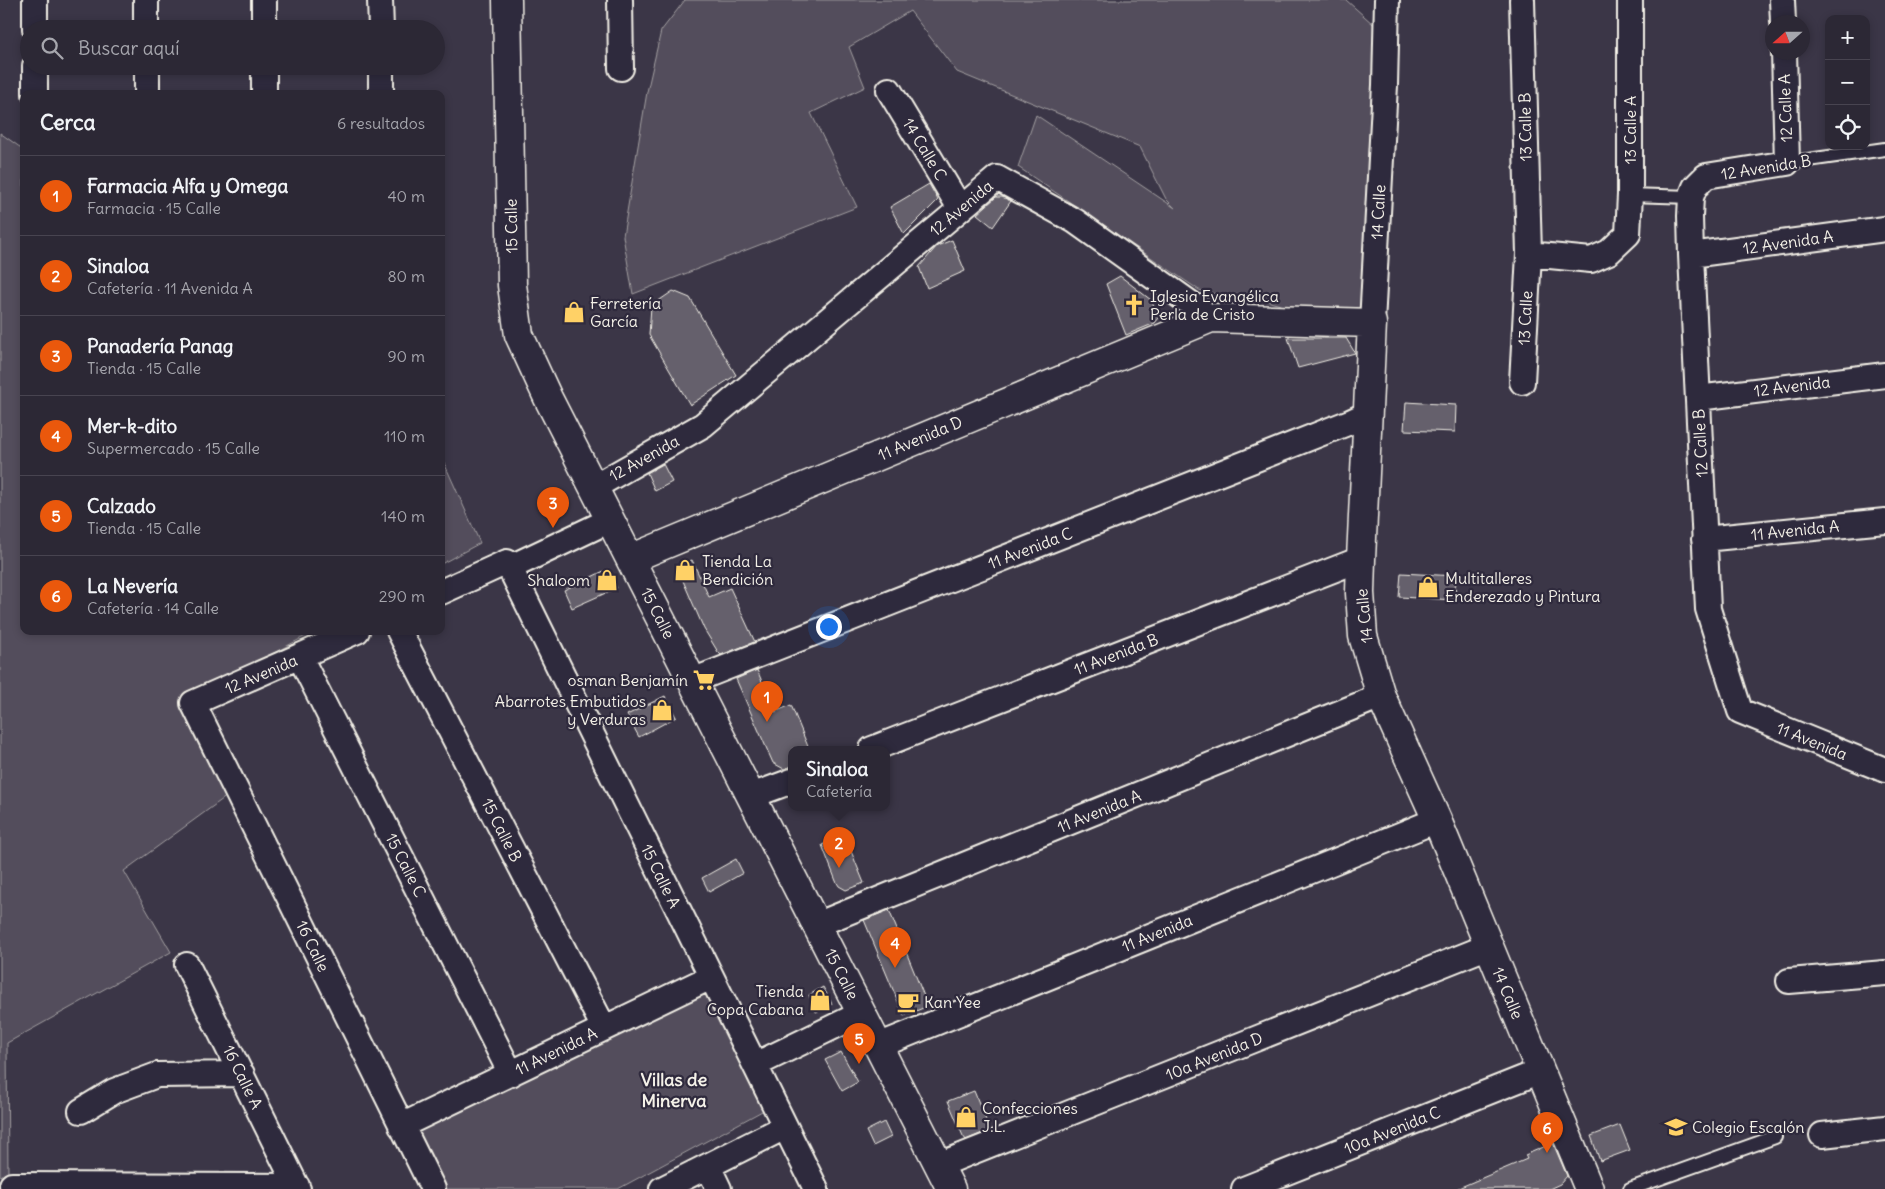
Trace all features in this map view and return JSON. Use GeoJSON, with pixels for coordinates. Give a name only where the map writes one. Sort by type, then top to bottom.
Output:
{"type":"FeatureCollection","features":[{"type":"Feature","properties":{"kind":"street"},"geometry":{"type":"LineString","coordinates":[[35,0],[35,20]]}},
{"type":"Feature","properties":{"kind":"street"},"geometry":{"type":"LineString","coordinates":[[146,0],[146,20]]}},
{"type":"Feature","properties":{"kind":"street"},"geometry":{"type":"LineString","coordinates":[[264,0],[264,20]]}},
{"type":"Feature","properties":{"kind":"street"},"geometry":{"type":"LineString","coordinates":[[380,0],[380,20]]}},
{"type":"Feature","properties":{"kind":"street","name":"15 Calle"},"geometry":{"type":"LineString","coordinates":[[507,0],[512,285],[519,335],[548,398],[951,1189]]}},
{"type":"Feature","properties":{"kind":"street"},"geometry":{"type":"LineString","coordinates":[[620,0],[621,68]]}},
{"type":"Feature","properties":{"kind":"street","name":"14 Calle"},"geometry":{"type":"LineString","coordinates":[[1386,0],[1385,85],[1361,559],[1360,593],[1363,636],[1381,696],[1437,820],[1541,1071],[1586,1188]]}},
{"type":"Feature","properties":{"kind":"street","name":"13 Calle B"},"geometry":{"type":"LineString","coordinates":[[1522,0],[1529,254]]}},
{"type":"Feature","properties":{"kind":"street","name":"13 Calle A"},"geometry":{"type":"LineString","coordinates":[[1529,254],[1592,260],[1609,252],[1628,234],[1630,194],[1630,0]]}},
{"type":"Feature","properties":{"kind":"street"},"geometry":{"type":"LineString","coordinates":[[1782,0],[1783,15]]}},
{"type":"Feature","properties":{"kind":"street","name":"12 Calle A"},"geometry":{"type":"LineString","coordinates":[[1784,60],[1787,163]]}},
{"type":"Feature","properties":{"kind":"street"},"geometry":{"type":"LineString","coordinates":[[35,75],[36,90]]}},
{"type":"Feature","properties":{"kind":"street"},"geometry":{"type":"LineString","coordinates":[[147,75],[148,90]]}},
{"type":"Feature","properties":{"kind":"street"},"geometry":{"type":"LineString","coordinates":[[264,75],[264,90]]}},
{"type":"Feature","properties":{"kind":"street"},"geometry":{"type":"LineString","coordinates":[[381,75],[382,90]]}},
{"type":"Feature","properties":{"kind":"street","name":"14 Calle C"},"geometry":{"type":"LineString","coordinates":[[889,90],[960,208]]}},
{"type":"Feature","properties":{"kind":"street","name":"12 Avenida B"},"geometry":{"type":"LineString","coordinates":[[1691,197],[1695,187],[1706,176],[1787,163]]}},
{"type":"Feature","properties":{"kind":"street","name":"12 Avenida"},"geometry":{"type":"LineString","coordinates":[[594,487],[703,425],[998,178],[1074,221],[1211,318]]}},
{"type":"Feature","properties":{"kind":"street","name":"12 Calle B"},"geometry":{"type":"LineString","coordinates":[[1691,197],[1691,255],[1708,609],[1740,711]]}},
{"type":"Feature","properties":{"kind":"street","name":"12 Avenida A"},"geometry":{"type":"LineString","coordinates":[[1691,255],[1885,229]]}},
{"type":"Feature","properties":{"kind":"street","name":"13 Calle"},"geometry":{"type":"LineString","coordinates":[[1522,382],[1529,254]]}},
{"type":"Feature","properties":{"kind":"street"},"geometry":{"type":"LineString","coordinates":[[1211,318],[1372,323]]}},
{"type":"Feature","properties":{"kind":"street","name":"11 Avenida D"},"geometry":{"type":"LineString","coordinates":[[630,559],[1211,318]]}},
{"type":"Feature","properties":{"kind":"street","name":"12 Avenida"},"geometry":{"type":"LineString","coordinates":[[1698,398],[1885,375]]}},
{"type":"Feature","properties":{"kind":"street","name":"11 Avenida C"},"geometry":{"type":"LineString","coordinates":[[692,680],[1367,414]]}},
{"type":"Feature","properties":{"kind":"street"},"geometry":{"type":"LineString","coordinates":[[445,590],[610,520]]}},
{"type":"Feature","properties":{"kind":"street","name":"11 Avenida A"},"geometry":{"type":"LineString","coordinates":[[1704,538],[1885,521]]}},
{"type":"Feature","properties":{"kind":"street","name":"11 Avenida B"},"geometry":{"type":"LineString","coordinates":[[880,746],[1361,559]]}},
{"type":"Feature","properties":{"kind":"street","name":"15 Calle A"},"geometry":{"type":"LineString","coordinates":[[508,565],[816,1189]]}},
{"type":"Feature","properties":{"kind":"street","name":"12 Avenida"},"geometry":{"type":"LineString","coordinates":[[193,703],[348,635]]}},
{"type":"Feature","properties":{"kind":"street","name":"15 Calle B"},"geometry":{"type":"LineString","coordinates":[[401,635],[604,1028]]}},
{"type":"Feature","properties":{"kind":"street","name":"15 Calle C"},"geometry":{"type":"LineString","coordinates":[[300,657],[511,1074]]}},
{"type":"Feature","properties":{"kind":"street","name":"11 Avenida A"},"geometry":{"type":"LineString","coordinates":[[816,925],[1381,696]]}},
{"type":"Feature","properties":{"kind":"street","name":"16 Calle"},"geometry":{"type":"LineString","coordinates":[[193,703],[432,1189]]}},
{"type":"Feature","properties":{"kind":"street","name":"11 Avenida"},"geometry":{"type":"LineString","coordinates":[[1740,711],[1885,770]]}},
{"type":"Feature","properties":{"kind":"street"},"geometry":{"type":"LineString","coordinates":[[751,796],[788,782]]}},
{"type":"Feature","properties":{"kind":"street","name":"11 Avenida"},"geometry":{"type":"LineString","coordinates":[[878,1046],[1437,820]]}},
{"type":"Feature","properties":{"kind":"street","name":"10a Avenida D"},"geometry":{"type":"LineString","coordinates":[[939,1165],[1489,946]]}},
{"type":"Feature","properties":{"kind":"street","name":"16 Calle A"},"geometry":{"type":"LineString","coordinates":[[187,965],[298,1187]]}},
{"type":"Feature","properties":{"kind":"street"},"geometry":{"type":"LineString","coordinates":[[1789,981],[1885,973]]}},
{"type":"Feature","properties":{"kind":"street","name":"11 Avenida A"},"geometry":{"type":"LineString","coordinates":[[401,1126],[712,977]]}},
{"type":"Feature","properties":{"kind":"street"},"geometry":{"type":"LineString","coordinates":[[755,1066],[862,1014]]}},
{"type":"Feature","properties":{"kind":"street","name":"10a Avenida C"},"geometry":{"type":"LineString","coordinates":[[1244,1189],[1541,1071]]}},
{"type":"Feature","properties":{"kind":"street"},"geometry":{"type":"LineString","coordinates":[[81,1111],[114,1091],[157,1076],[242,1074]]}},
{"type":"Feature","properties":{"kind":"street"},"geometry":{"type":"LineString","coordinates":[[662,1189],[785,1127]]}},
{"type":"Feature","properties":{"kind":"street"},"geometry":{"type":"LineString","coordinates":[[1822,1135],[1885,1128]]}},
{"type":"Feature","properties":{"kind":"street"},"geometry":{"type":"LineString","coordinates":[[708,1166],[719,1189]]}},
{"type":"Feature","properties":{"kind":"street"},"geometry":{"type":"LineString","coordinates":[[12,1185],[298,1187]]}},
{"type":"Feature","properties":{"kind":"lane","name":"12 Avenida B"},"geometry":{"type":"LineString","coordinates":[[1787,163],[1885,149]]}},
{"type":"Feature","properties":{"kind":"lane"},"geometry":{"type":"LineString","coordinates":[[1630,194],[1691,197]]}},
{"type":"Feature","properties":{"kind":"lane"},"geometry":{"type":"LineString","coordinates":[[1630,1189],[1775,1137]]}},
{"type":"Feature","properties":{"kind":"shaded area"},"geometry":{"type":"Polygon","coordinates":[[[685,0],[1346,0],[1382,32],[1366,309],[1338,321],[1241,294],[1244,301],[1199,290],[1018,167],[1036,115],[1175,208],[1166,199],[1140,147],[957,72],[910,11],[849,47],[865,87],[811,113],[857,207],[633,294],[623,236],[647,92],[661,31],[685,0]]]}},
{"type":"Feature","properties":{"kind":"shaded area"},"geometry":{"type":"Polygon","coordinates":[[[0,133],[20,147],[20,635],[308,635],[186,700],[238,788],[124,871],[171,952],[7,1043],[8,1176],[0,1176],[0,133]]]}},
{"type":"Feature","properties":{"kind":"shaded area"},"geometry":{"type":"Polygon","coordinates":[[[445,465],[480,543],[445,562],[445,465]]]}},
{"type":"Feature","properties":{"kind":"shaded area"},"geometry":{"type":"Polygon","coordinates":[[[701,985],[764,1110],[618,1189],[444,1189],[412,1129],[701,985]]]}},
{"type":"Feature","properties":{"kind":"building"},"geometry":{"type":"Polygon","coordinates":[[[929,184],[938,200],[904,234],[890,207],[929,184]]]}},
{"type":"Feature","properties":{"kind":"building"},"geometry":{"type":"Polygon","coordinates":[[[996,197],[1002,197],[1011,201],[993,227],[977,214],[996,197]]]}},
{"type":"Feature","properties":{"kind":"building"},"geometry":{"type":"Polygon","coordinates":[[[952,240],[965,271],[927,288],[919,267],[937,246],[952,240]]]}},
{"type":"Feature","properties":{"kind":"building","name":"Iglesia Evangélica Perla de Cristo"},"geometry":{"type":"Polygon","coordinates":[[[1120,276],[1151,300],[1159,318],[1155,323],[1126,335],[1106,284],[1120,276]]]}},
{"type":"Feature","properties":{"kind":"building"},"geometry":{"type":"Polygon","coordinates":[[[673,291],[690,298],[736,375],[690,405],[649,335],[651,306],[673,291]]]}},
{"type":"Feature","properties":{"kind":"building"},"geometry":{"type":"Polygon","coordinates":[[[1288,338],[1346,338],[1355,353],[1298,368],[1288,338]]]}},
{"type":"Feature","properties":{"kind":"building"},"geometry":{"type":"Polygon","coordinates":[[[1406,402],[1456,405],[1455,432],[1404,430],[1406,402]]]}},
{"type":"Feature","properties":{"kind":"building"},"geometry":{"type":"Polygon","coordinates":[[[663,464],[672,482],[655,491],[647,473],[663,464]]]}},
{"type":"Feature","properties":{"kind":"building"},"geometry":{"type":"Polygon","coordinates":[[[692,560],[709,597],[730,588],[755,642],[721,655],[718,652],[704,629],[677,567],[692,560]]]}},
{"type":"Feature","properties":{"kind":"building"},"geometry":{"type":"Polygon","coordinates":[[[608,569],[617,588],[572,608],[564,590],[608,569]]]}},
{"type":"Feature","properties":{"kind":"building","name":"Multitalleres Enderezado y Pintura"},"geometry":{"type":"Polygon","coordinates":[[[1401,573],[1456,576],[1455,600],[1399,597],[1401,573]]]}},
{"type":"Feature","properties":{"kind":"building"},"geometry":{"type":"Polygon","coordinates":[[[757,670],[775,712],[791,705],[808,746],[788,746],[788,768],[784,769],[773,763],[736,679],[757,670]]]}},
{"type":"Feature","properties":{"kind":"building"},"geometry":{"type":"Polygon","coordinates":[[[665,696],[676,717],[639,737],[627,715],[665,696]]]}},
{"type":"Feature","properties":{"kind":"building"},"geometry":{"type":"Polygon","coordinates":[[[844,834],[864,883],[846,890],[839,886],[836,881],[822,845],[844,834]]]}},
{"type":"Feature","properties":{"kind":"building"},"geometry":{"type":"Polygon","coordinates":[[[736,859],[743,873],[709,892],[702,878],[736,859]]]}},
{"type":"Feature","properties":{"kind":"building"},"geometry":{"type":"Polygon","coordinates":[[[889,910],[928,1006],[904,1016],[864,920],[889,910]]]}},
{"type":"Feature","properties":{"kind":"building","name":"Tienda Copa Cabana"},"geometry":{"type":"Polygon","coordinates":[[[823,987],[832,1004],[816,1012],[809,995],[823,987]]]}},
{"type":"Feature","properties":{"kind":"building"},"geometry":{"type":"Polygon","coordinates":[[[841,1052],[858,1082],[842,1091],[825,1060],[841,1052]]]}},
{"type":"Feature","properties":{"kind":"building"},"geometry":{"type":"Polygon","coordinates":[[[974,1091],[990,1130],[966,1140],[948,1101],[974,1091]]]}},
{"type":"Feature","properties":{"kind":"building"},"geometry":{"type":"Polygon","coordinates":[[[884,1122],[891,1137],[873,1146],[866,1131],[884,1122]]]}},
{"type":"Feature","properties":{"kind":"building"},"geometry":{"type":"Polygon","coordinates":[[[1620,1125],[1630,1150],[1600,1161],[1591,1136],[1620,1125]]]}},
{"type":"Feature","properties":{"kind":"building"},"geometry":{"type":"Polygon","coordinates":[[[1553,1143],[1567,1176],[1560,1184],[1549,1189],[1456,1189],[1527,1159],[1525,1155],[1553,1143]]]}},
{"type":"Feature","properties":{"kind":"place","name":"Iglesia Evangélica Perla de Cristo"},"geometry":{"type":"Point","coordinates":[1134,305]}},
{"type":"Feature","properties":{"kind":"place","name":"Ferretería García"},"geometry":{"type":"Point","coordinates":[574,312]}},
{"type":"Feature","properties":{"kind":"place","name":"Panadería Panag"},"geometry":{"type":"Point","coordinates":[553,528]}},
{"type":"Feature","properties":{"kind":"place","name":"Tienda La Bendición"},"geometry":{"type":"Point","coordinates":[685,570]}},
{"type":"Feature","properties":{"kind":"place","name":"Shaloom"},"geometry":{"type":"Point","coordinates":[607,580]}},
{"type":"Feature","properties":{"kind":"place","name":"Multitalleres Enderezado y Pintura"},"geometry":{"type":"Point","coordinates":[1428,587]}},
{"type":"Feature","properties":{"kind":"place","name":"osman Benjamín"},"geometry":{"type":"Point","coordinates":[704,680]}},
{"type":"Feature","properties":{"kind":"place","name":"Abarrotes Embutidos y Verduras"},"geometry":{"type":"Point","coordinates":[662,710]}},
{"type":"Feature","properties":{"kind":"place","name":"Farmacia Alfa y Omega"},"geometry":{"type":"Point","coordinates":[767,722]}},
{"type":"Feature","properties":{"kind":"place","name":"Sinaloa"},"geometry":{"type":"Point","coordinates":[839,868]}},
{"type":"Feature","properties":{"kind":"place","name":"Mer-k-dito"},"geometry":{"type":"Point","coordinates":[895,968]}},
{"type":"Feature","properties":{"kind":"place","name":"Tienda Copa Cabana"},"geometry":{"type":"Point","coordinates":[820,1000]}},
{"type":"Feature","properties":{"kind":"place","name":"Kan Yee"},"geometry":{"type":"Point","coordinates":[908,1002]}},
{"type":"Feature","properties":{"kind":"place","name":"Calzado"},"geometry":{"type":"Point","coordinates":[859,1064]}},
{"type":"Feature","properties":{"kind":"place","name":"Confecciones J.L."},"geometry":{"type":"Point","coordinates":[966,1117]}},
{"type":"Feature","properties":{"kind":"place","name":"Colegio Escalón"},"geometry":{"type":"Point","coordinates":[1676,1127]}},
{"type":"Feature","properties":{"kind":"place","name":"La Nevería"},"geometry":{"type":"Point","coordinates":[1547,1153]}},
{"type":"Feature","properties":{"kind":"district","name":"Villas de Minerva"},"geometry":{"type":"Point","coordinates":[674,1089]}}]}
